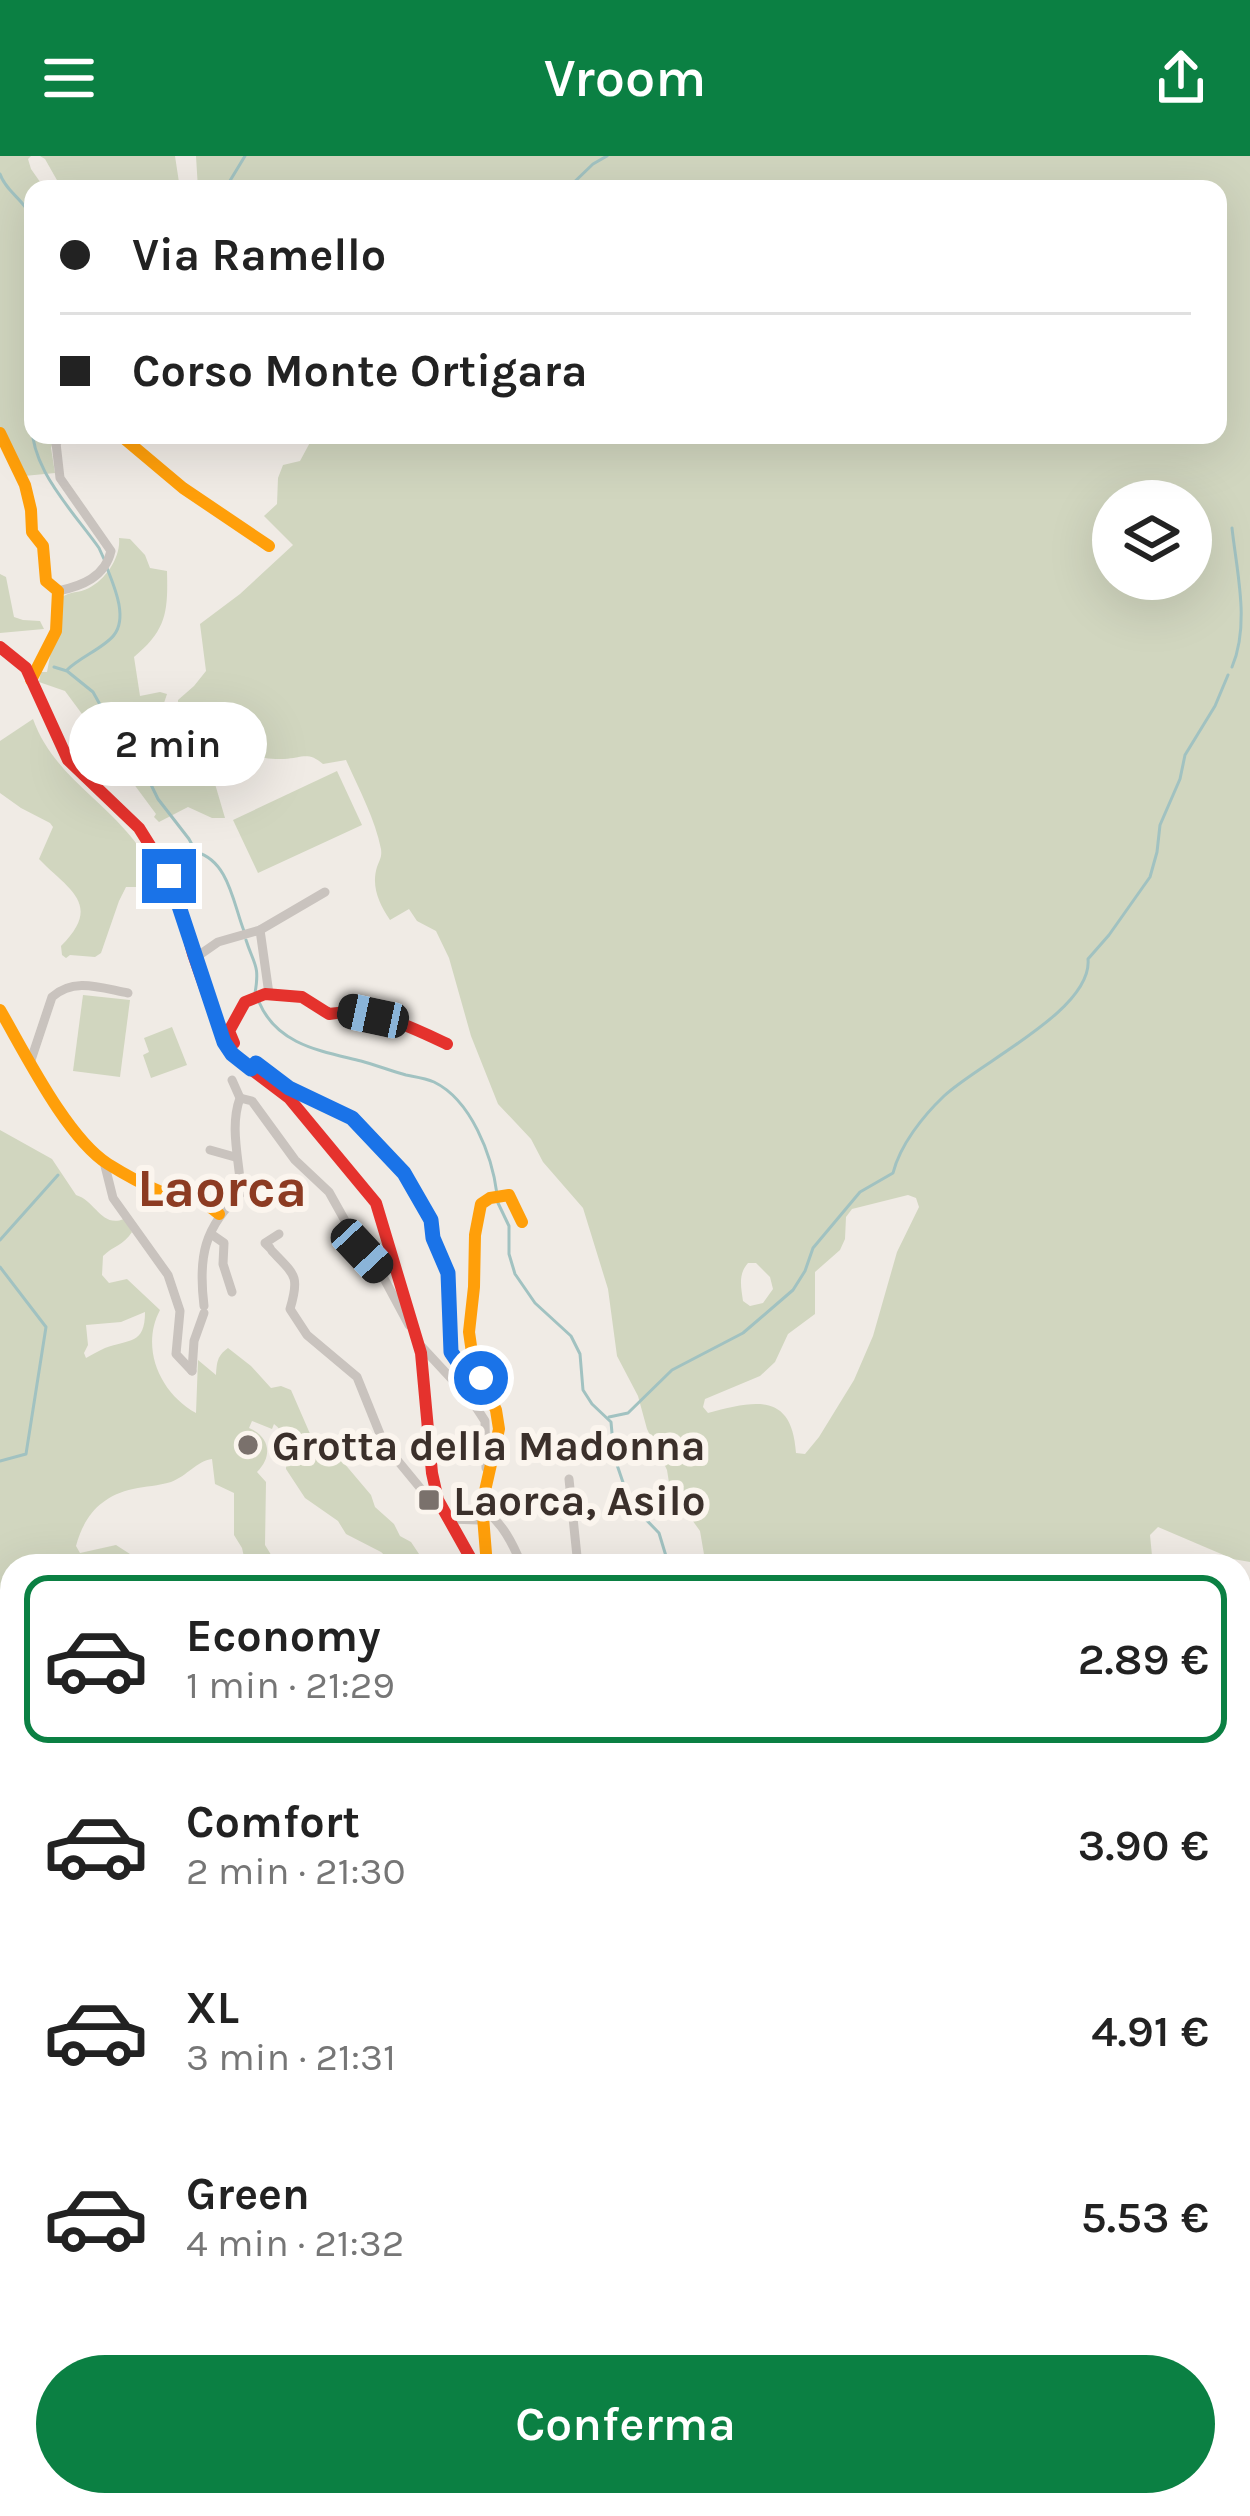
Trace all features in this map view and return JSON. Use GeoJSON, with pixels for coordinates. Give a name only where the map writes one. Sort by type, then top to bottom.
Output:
{"type":"FeatureCollection","features":[{"type":"Feature","properties":{"kind":"street"},"geometry":{"type":"LineString","coordinates":[[0,433],[26,488],[32,508],[30,532],[43,546],[46,581],[58,591]]}},
{"type":"Feature","properties":{"kind":"street"},"geometry":{"type":"LineString","coordinates":[[56,444],[60,478],[111,550],[108,562],[85,586],[58,591]]}},
{"type":"Feature","properties":{"kind":"street"},"geometry":{"type":"LineString","coordinates":[[131,444],[183,488],[268,546]]}},
{"type":"Feature","properties":{"kind":"street"},"geometry":{"type":"LineString","coordinates":[[31,680],[56,631],[58,591]]}},
{"type":"Feature","properties":{"kind":"street"},"geometry":{"type":"LineString","coordinates":[[0,647],[24,665],[66,757],[139,828],[164,868],[232,1054],[352,1118],[404,1173],[431,1220],[448,1273],[451,1352],[466,1374],[481,1378]]}},
{"type":"Feature","properties":{"kind":"street"},"geometry":{"type":"LineString","coordinates":[[195,958],[218,942],[249,934],[325,892]]}},
{"type":"Feature","properties":{"kind":"street"},"geometry":{"type":"LineString","coordinates":[[249,934],[262,996]]}},
{"type":"Feature","properties":{"kind":"street"},"geometry":{"type":"LineString","coordinates":[[30,1063],[52,997],[60,989],[74,984],[128,993]]}},
{"type":"Feature","properties":{"kind":"street"},"geometry":{"type":"LineString","coordinates":[[447,1044],[403,1023],[344,1010],[328,1014],[302,997],[262,996],[245,1002],[229,1031],[242,1054],[289,1098],[379,1209],[418,1342],[437,1496],[468,1554]]}},
{"type":"Feature","properties":{"kind":"street"},"geometry":{"type":"LineString","coordinates":[[0,1010],[71,1126],[104,1162],[163,1193],[201,1199],[224,1209]]}},
{"type":"Feature","properties":{"kind":"street"},"geometry":{"type":"LineString","coordinates":[[232,1080],[241,1099]]}},
{"type":"Feature","properties":{"kind":"street"},"geometry":{"type":"LineString","coordinates":[[104,1162],[113,1198],[167,1275],[180,1311],[176,1354],[193,1371],[194,1341],[204,1310],[202,1250],[224,1209],[241,1192],[236,1157],[236,1107],[241,1099]]}},
{"type":"Feature","properties":{"kind":"street"},"geometry":{"type":"LineString","coordinates":[[241,1099],[252,1101],[295,1160],[328,1192],[362,1251],[379,1269],[418,1342],[472,1400],[485,1421],[480,1514],[485,1554]]}},
{"type":"Feature","properties":{"kind":"street"},"geometry":{"type":"LineString","coordinates":[[210,1150],[236,1157]]}},
{"type":"Feature","properties":{"kind":"street"},"geometry":{"type":"LineString","coordinates":[[469,1225],[475,1208],[509,1195],[522,1222]]}},
{"type":"Feature","properties":{"kind":"street"},"geometry":{"type":"LineString","coordinates":[[485,1480],[498,1448],[499,1427],[496,1406],[474,1364],[467,1322],[474,1286],[475,1222],[491,1199]]}},
{"type":"Feature","properties":{"kind":"street"},"geometry":{"type":"LineString","coordinates":[[211,1234],[224,1243],[223,1264],[232,1292]]}},
{"type":"Feature","properties":{"kind":"street"},"geometry":{"type":"LineString","coordinates":[[279,1234],[269,1247],[296,1279],[290,1310],[297,1322],[357,1377],[384,1444],[426,1495],[437,1496]]}},
{"type":"Feature","properties":{"kind":"street"},"geometry":{"type":"LineString","coordinates":[[569,1479],[577,1554]]}},
{"type":"Feature","properties":{"kind":"street"},"geometry":{"type":"LineString","coordinates":[[448,1518],[493,1515],[516,1554]]}},
{"type":"Feature","properties":{"kind":"green space"},"geometry":{"type":"Polygon","coordinates":[[[0,156],[31,156],[31,169],[39,180],[24,180],[24,444],[52,444],[55,473],[24,476],[0,440],[0,156]]]}},
{"type":"Feature","properties":{"kind":"green space"},"geometry":{"type":"Polygon","coordinates":[[[40,156],[175,156],[179,180],[57,180],[40,156]]]}},
{"type":"Feature","properties":{"kind":"green space"},"geometry":{"type":"Polygon","coordinates":[[[196,156],[1250,156],[1250,1554],[1221,1554],[1158,1527],[1150,1535],[1152,1554],[704,1554],[700,1531],[670,1489],[638,1396],[617,1356],[608,1289],[583,1208],[498,1104],[436,931],[417,921],[409,909],[390,920],[382,908],[375,881],[381,854],[378,838],[346,760],[323,764],[309,756],[243,756],[225,761],[213,766],[213,777],[225,818],[212,818],[188,807],[159,822],[65,691],[39,682],[41,672],[47,672],[61,598],[101,579],[115,560],[119,538],[130,539],[150,568],[167,571],[163,619],[134,657],[140,696],[167,694],[164,703],[147,714],[144,724],[150,743],[167,757],[197,763],[209,749],[237,741],[235,731],[174,752],[156,740],[155,733],[163,725],[178,728],[178,700],[206,671],[200,624],[293,545],[264,516],[277,504],[283,465],[300,461],[309,444],[1227,444],[1227,180],[197,180],[196,156]],[[908,1195],[852,1209],[840,1250],[815,1272],[815,1314],[788,1334],[775,1362],[760,1376],[705,1399],[703,1407],[708,1413],[768,1405],[787,1419],[796,1453],[805,1454],[854,1380],[873,1336],[897,1252],[919,1207],[916,1198],[908,1195]],[[748,1263],[741,1281],[743,1301],[750,1306],[763,1303],[773,1289],[770,1277],[756,1263],[748,1263]]]}},
{"type":"Feature","properties":{"kind":"green space"},"geometry":{"type":"Polygon","coordinates":[[[0,574],[6,577],[14,617],[40,621],[44,629],[0,633],[0,574]]]}},
{"type":"Feature","properties":{"kind":"green space"},"geometry":{"type":"Polygon","coordinates":[[[33,719],[50,752],[131,836],[159,880],[147,887],[126,887],[101,953],[95,957],[62,955],[61,946],[80,919],[80,908],[70,889],[39,859],[53,827],[0,793],[0,741],[33,719]]]}},
{"type":"Feature","properties":{"kind":"green space"},"geometry":{"type":"Polygon","coordinates":[[[337,771],[362,825],[258,873],[233,820],[337,771]]]}},
{"type":"Feature","properties":{"kind":"green space"},"geometry":{"type":"Polygon","coordinates":[[[83,995],[130,1000],[120,1077],[73,1071],[83,995]]]}},
{"type":"Feature","properties":{"kind":"green space"},"geometry":{"type":"Polygon","coordinates":[[[172,1027],[187,1065],[151,1078],[143,1055],[149,1052],[144,1038],[172,1027]]]}},
{"type":"Feature","properties":{"kind":"green space"},"geometry":{"type":"Polygon","coordinates":[[[0,1130],[52,1159],[76,1195],[104,1217],[124,1219],[132,1232],[103,1256],[102,1275],[109,1283],[127,1279],[160,1310],[153,1354],[172,1394],[196,1413],[198,1360],[216,1375],[218,1360],[228,1348],[271,1388],[291,1390],[311,1436],[327,1443],[371,1495],[375,1507],[419,1554],[383,1554],[346,1534],[338,1521],[305,1498],[286,1469],[286,1444],[279,1428],[252,1421],[249,1428],[267,1447],[257,1472],[266,1482],[265,1545],[271,1554],[243,1554],[234,1535],[234,1493],[215,1484],[212,1459],[171,1482],[133,1489],[103,1502],[84,1525],[76,1546],[80,1553],[116,1545],[130,1554],[0,1554],[0,1130]],[[145,1312],[121,1322],[86,1325],[86,1358],[134,1339],[142,1330],[145,1312]]]}},
{"type":"Feature","properties":{"kind":"waterway"},"geometry":{"type":"LineString","coordinates":[[230,180],[245,156]]}},
{"type":"Feature","properties":{"kind":"waterway"},"geometry":{"type":"LineString","coordinates":[[576,180],[607,156]]}},
{"type":"Feature","properties":{"kind":"waterway"},"geometry":{"type":"LineString","coordinates":[[0,174],[24,206]]}},
{"type":"Feature","properties":{"kind":"waterway"},"geometry":{"type":"LineString","coordinates":[[35,444],[43,468],[104,559]]}},
{"type":"Feature","properties":{"kind":"waterway"},"geometry":{"type":"LineString","coordinates":[[1232,528],[1241,616],[1232,667]]}},
{"type":"Feature","properties":{"kind":"waterway"},"geometry":{"type":"LineString","coordinates":[[67,670],[110,640],[118,628],[118,601],[107,568]]}},
{"type":"Feature","properties":{"kind":"waterway"},"geometry":{"type":"LineString","coordinates":[[54,667],[67,671],[93,692],[113,728],[139,760],[158,799],[196,852],[223,874],[244,931]]}},
{"type":"Feature","properties":{"kind":"waterway"},"geometry":{"type":"LineString","coordinates":[[609,1417],[628,1413],[672,1370],[743,1333],[793,1290],[813,1248],[860,1192],[893,1173],[907,1142],[936,1104],[1030,1035],[1072,997],[1085,978],[1088,959],[1150,877],[1160,825],[1185,755],[1228,675]]}},
{"type":"Feature","properties":{"kind":"waterway"},"geometry":{"type":"LineString","coordinates":[[246,940],[256,971],[255,993]]}},
{"type":"Feature","properties":{"kind":"waterway"},"geometry":{"type":"LineString","coordinates":[[259,1002],[277,1028],[302,1044],[434,1082],[447,1090],[478,1130],[497,1194]]}},
{"type":"Feature","properties":{"kind":"waterway"},"geometry":{"type":"LineString","coordinates":[[0,1240],[58,1175]]}},
{"type":"Feature","properties":{"kind":"waterway"},"geometry":{"type":"LineString","coordinates":[[498,1203],[509,1226],[515,1274],[535,1303],[571,1336],[580,1354],[583,1390],[611,1422],[614,1456],[630,1503],[659,1533],[665,1554]]}},
{"type":"Feature","properties":{"kind":"waterway"},"geometry":{"type":"LineString","coordinates":[[0,1267],[46,1327],[26,1454],[0,1461]]}},
{"type":"Feature","properties":{"kind":"traffic: slow"},"geometry":{"type":"LineString","coordinates":[[0,433],[25,485],[32,532],[43,546],[46,581],[58,591],[56,631],[31,680]]}},
{"type":"Feature","properties":{"kind":"traffic: slow"},"geometry":{"type":"LineString","coordinates":[[131,444],[183,488],[269,546]]}},
{"type":"Feature","properties":{"kind":"traffic: slow"},"geometry":{"type":"LineString","coordinates":[[0,1010],[48,1093],[93,1152],[146,1185],[195,1200],[219,1214]]}},
{"type":"Feature","properties":{"kind":"traffic: slow"},"geometry":{"type":"LineString","coordinates":[[486,1554],[482,1504],[499,1429],[496,1410],[473,1360],[469,1332],[475,1235],[481,1204],[490,1198],[509,1195],[522,1222]]}},
{"type":"Feature","properties":{"kind":"traffic: jam"},"geometry":{"type":"LineString","coordinates":[[0,647],[26,668],[68,760],[139,828],[164,868],[177,894],[224,1042],[240,1061],[289,1098],[376,1203],[421,1353],[438,1500],[468,1554]]}},
{"type":"Feature","properties":{"kind":"traffic: jam"},"geometry":{"type":"LineString","coordinates":[[234,1043],[229,1031],[245,1002],[265,994],[302,997],[329,1014],[360,1013],[390,1020],[447,1044]]}},
{"type":"Feature","properties":{"kind":"place","name":"Grotta della Madonna"},"geometry":{"type":"Point","coordinates":[248,1445]}},
{"type":"Feature","properties":{"kind":"place","name":"Laorca, Asilo"},"geometry":{"type":"Point","coordinates":[429,1500]}},
{"type":"Feature","properties":{"kind":"district","name":"Laorca"},"geometry":{"type":"Point","coordinates":[222,1187]}},
{"type":"Feature","properties":{"kind":"route"},"geometry":{"type":"LineString","coordinates":[[169,876],[232,1054],[251,1069],[256,1063],[289,1088],[352,1118],[404,1173],[431,1220],[448,1273],[451,1352],[466,1374],[481,1378]]}}]}
